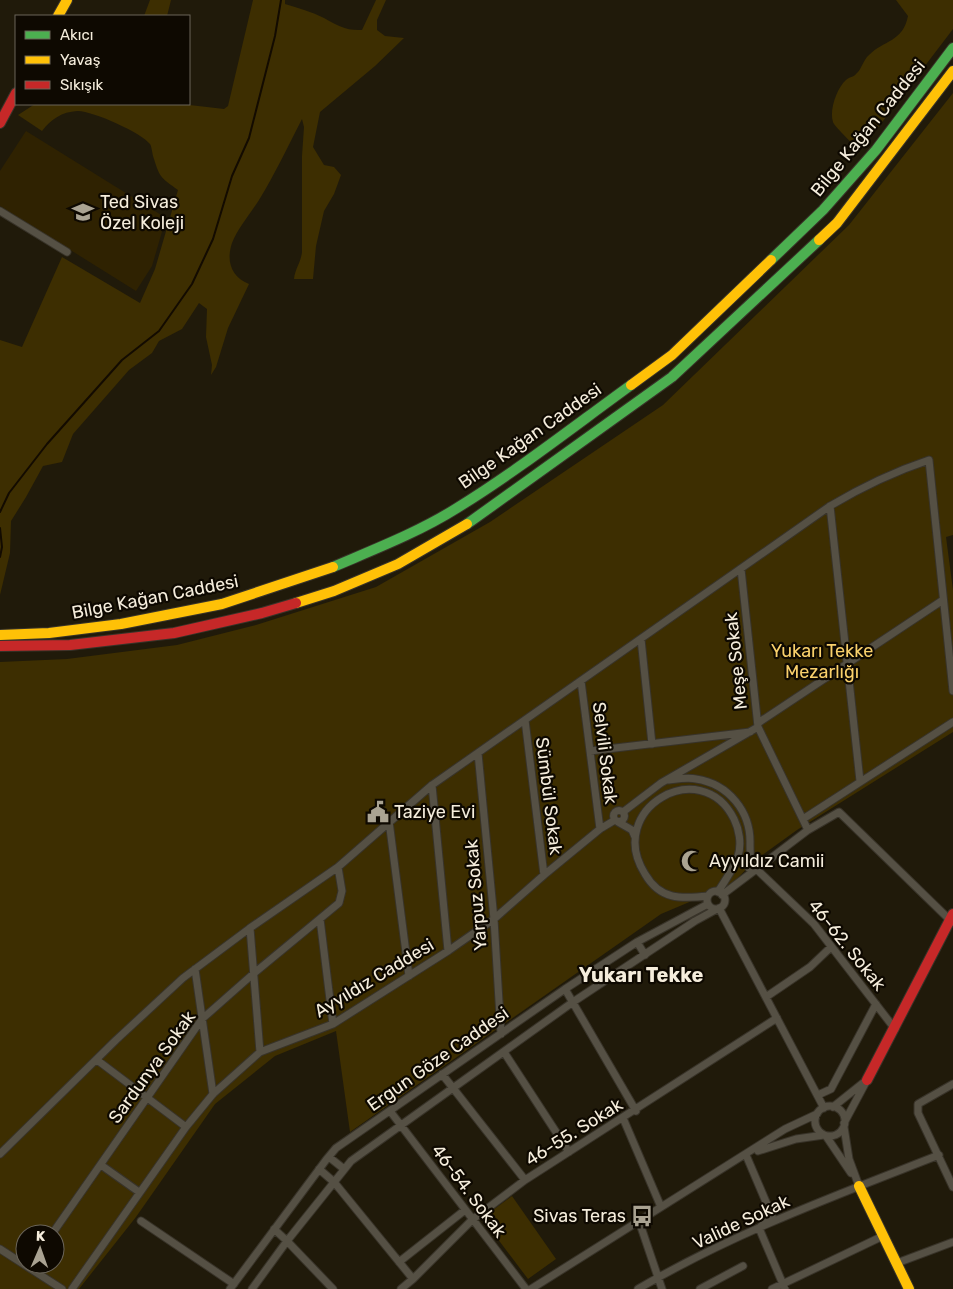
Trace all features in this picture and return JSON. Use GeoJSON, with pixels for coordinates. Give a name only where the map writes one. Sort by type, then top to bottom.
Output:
{"type":"FeatureCollection","features":[{"type":"Feature","properties":{"kind":"main road"},"geometry":{"type":"LineString","coordinates":[[59,15],[67,0]]}},
{"type":"Feature","properties":{"kind":"main road","name":"Bilge Kağan Caddesi"},"geometry":{"type":"LineString","coordinates":[[0,635],[49,633],[121,624],[222,604],[325,570],[395,540],[456,508],[519,466],[672,355],[823,210],[876,150],[953,48]]}},
{"type":"Feature","properties":{"kind":"main road","name":"Bilge Kağan Caddesi"},"geometry":{"type":"LineString","coordinates":[[0,646],[70,645],[174,633],[262,613],[334,591],[398,564],[468,523],[672,377],[837,223],[953,71]]}},
{"type":"Feature","properties":{"kind":"main road"},"geometry":{"type":"LineString","coordinates":[[0,123],[15,95]]}},
{"type":"Feature","properties":{"kind":"main road"},"geometry":{"type":"LineString","coordinates":[[867,1080],[952,919]]}},
{"type":"Feature","properties":{"kind":"main road"},"geometry":{"type":"LineString","coordinates":[[859,1186],[909,1289]]}},
{"type":"Feature","properties":{"kind":"street"},"geometry":{"type":"LineString","coordinates":[[0,211],[67,252]]}},
{"type":"Feature","properties":{"kind":"street"},"geometry":{"type":"LineString","coordinates":[[0,1154],[170,989],[250,928],[338,867],[432,785],[830,506],[877,480],[929,460],[953,691]]}},
{"type":"Feature","properties":{"kind":"street"},"geometry":{"type":"LineString","coordinates":[[830,506],[860,781]]}},
{"type":"Feature","properties":{"kind":"street","name":"Meşe Sokak"},"geometry":{"type":"LineString","coordinates":[[741,569],[758,725],[808,830]]}},
{"type":"Feature","properties":{"kind":"street","name":"Ayyıldız Caddesi"},"geometry":{"type":"LineString","coordinates":[[72,1289],[186,1127],[213,1094],[260,1052],[333,1024],[448,951],[494,919],[600,829],[620,818],[666,780],[750,732],[847,663],[943,600]]}},
{"type":"Feature","properties":{"kind":"street"},"geometry":{"type":"LineString","coordinates":[[641,638],[652,744]]}},
{"type":"Feature","properties":{"kind":"street","name":"Selvili Sokak"},"geometry":{"type":"LineString","coordinates":[[581,680],[600,829]]}},
{"type":"Feature","properties":{"kind":"street","name":"Sümbül Sokak"},"geometry":{"type":"LineString","coordinates":[[524,720],[544,876]]}},
{"type":"Feature","properties":{"kind":"street"},"geometry":{"type":"LineString","coordinates":[[803,818],[953,722]]}},
{"type":"Feature","properties":{"kind":"street"},"geometry":{"type":"LineString","coordinates":[[590,751],[750,732]]}},
{"type":"Feature","properties":{"kind":"street","name":"Yarpuz Sokak"},"geometry":{"type":"LineString","coordinates":[[478,753],[494,919],[501,1034]]}},
{"type":"Feature","properties":{"kind":"street"},"geometry":{"type":"LineString","coordinates":[[666,780],[695,779],[714,784],[736,801],[748,820],[751,833],[750,863],[746,878]]}},
{"type":"Feature","properties":{"kind":"street"},"geometry":{"type":"LineString","coordinates":[[432,785],[448,951]]}},
{"type":"Feature","properties":{"kind":"street"},"geometry":{"type":"LineString","coordinates":[[708,900],[683,899],[662,892],[654,887],[636,858],[635,836],[639,821],[652,803],[665,794],[690,789],[706,792],[723,804],[736,823],[740,849],[720,893],[724,903],[718,909]]}},
{"type":"Feature","properties":{"kind":"street"},"geometry":{"type":"LineString","coordinates":[[718,909],[712,908],[708,900],[711,893],[720,893],[746,878],[808,830],[839,812],[952,919]]}},
{"type":"Feature","properties":{"kind":"street"},"geometry":{"type":"LineString","coordinates":[[620,818],[630,822],[639,821]]}},
{"type":"Feature","properties":{"kind":"street"},"geometry":{"type":"LineString","coordinates":[[620,818],[632,830],[635,836]]}},
{"type":"Feature","properties":{"kind":"street"},"geometry":{"type":"LineString","coordinates":[[389,822],[409,976]]}},
{"type":"Feature","properties":{"kind":"street","name":"46-62. Sokak"},"geometry":{"type":"LineString","coordinates":[[750,863],[814,924],[894,1028]]}},
{"type":"Feature","properties":{"kind":"street","name":"Sardunya Sokak"},"geometry":{"type":"LineString","coordinates":[[59,1224],[202,1019],[338,903],[341,898],[341,879],[338,867]]}},
{"type":"Feature","properties":{"kind":"street","name":"Ergun Göze Caddesi"},"geometry":{"type":"LineString","coordinates":[[232,1286],[328,1157],[343,1143],[565,989],[637,942],[708,900]]}},
{"type":"Feature","properties":{"kind":"street"},"geometry":{"type":"LineString","coordinates":[[718,909],[824,1108]]}},
{"type":"Feature","properties":{"kind":"street","name":"Ergun Göze Caddesi"},"geometry":{"type":"LineString","coordinates":[[252,1289],[351,1161],[573,1002],[645,954],[718,909]]}},
{"type":"Feature","properties":{"kind":"street"},"geometry":{"type":"LineString","coordinates":[[320,919],[333,1024]]}},
{"type":"Feature","properties":{"kind":"street"},"geometry":{"type":"LineString","coordinates":[[250,928],[260,1052]]}},
{"type":"Feature","properties":{"kind":"street"},"geometry":{"type":"LineString","coordinates":[[650,935],[658,946]]}},
{"type":"Feature","properties":{"kind":"street"},"geometry":{"type":"LineString","coordinates":[[637,942],[645,954]]}},
{"type":"Feature","properties":{"kind":"street"},"geometry":{"type":"LineString","coordinates":[[766,997],[810,967],[831,947]]}},
{"type":"Feature","properties":{"kind":"street"},"geometry":{"type":"LineString","coordinates":[[195,969],[213,1094]]}},
{"type":"Feature","properties":{"kind":"street"},"geometry":{"type":"LineString","coordinates":[[565,989],[636,1110]]}},
{"type":"Feature","properties":{"kind":"street"},"geometry":{"type":"LineString","coordinates":[[818,1095],[831,1089],[876,1004]]}},
{"type":"Feature","properties":{"kind":"street","name":"46-55. Sokak"},"geometry":{"type":"LineString","coordinates":[[401,1289],[472,1220],[525,1180],[777,1018]]}},
{"type":"Feature","properties":{"kind":"street"},"geometry":{"type":"LineString","coordinates":[[504,1052],[569,1152]]}},
{"type":"Feature","properties":{"kind":"street"},"geometry":{"type":"LineString","coordinates":[[96,1060],[186,1127]]}},
{"type":"Feature","properties":{"kind":"street"},"geometry":{"type":"LineString","coordinates":[[442,1074],[525,1180]]}},
{"type":"Feature","properties":{"kind":"street"},"geometry":{"type":"LineString","coordinates":[[531,1289],[785,1129],[817,1114],[824,1108],[834,1107],[867,1080]]}},
{"type":"Feature","properties":{"kind":"street"},"geometry":{"type":"LineString","coordinates":[[746,1155],[780,1143],[837,1134],[844,1125],[867,1080]]}},
{"type":"Feature","properties":{"kind":"street"},"geometry":{"type":"LineString","coordinates":[[953,1084],[918,1104],[918,1113],[953,1187]]}},
{"type":"Feature","properties":{"kind":"street"},"geometry":{"type":"LineString","coordinates":[[834,1107],[842,1114],[849,1159],[859,1186]]}},
{"type":"Feature","properties":{"kind":"street","name":"46-54. Sokak"},"geometry":{"type":"LineString","coordinates":[[390,1110],[526,1289]]}},
{"type":"Feature","properties":{"kind":"street"},"geometry":{"type":"LineString","coordinates":[[817,1114],[816,1125],[818,1131],[825,1135],[859,1186]]}},
{"type":"Feature","properties":{"kind":"street"},"geometry":{"type":"LineString","coordinates":[[623,1118],[661,1207]]}},
{"type":"Feature","properties":{"kind":"street"},"geometry":{"type":"LineString","coordinates":[[746,1155],[772,1216],[759,1228],[783,1287]]}},
{"type":"Feature","properties":{"kind":"street","name":"Valide Sokak"},"geometry":{"type":"LineString","coordinates":[[638,1289],[759,1228],[939,1155]]}},
{"type":"Feature","properties":{"kind":"street"},"geometry":{"type":"LineString","coordinates":[[328,1157],[344,1169]]}},
{"type":"Feature","properties":{"kind":"street"},"geometry":{"type":"LineString","coordinates":[[101,1165],[139,1192]]}},
{"type":"Feature","properties":{"kind":"street"},"geometry":{"type":"LineString","coordinates":[[319,1169],[334,1182],[413,1279]]}},
{"type":"Feature","properties":{"kind":"street"},"geometry":{"type":"LineString","coordinates":[[399,1262],[465,1210]]}},
{"type":"Feature","properties":{"kind":"street"},"geometry":{"type":"LineString","coordinates":[[141,1221],[232,1286]]}},
{"type":"Feature","properties":{"kind":"street"},"geometry":{"type":"LineString","coordinates":[[639,1221],[662,1289]]}},
{"type":"Feature","properties":{"kind":"street"},"geometry":{"type":"LineString","coordinates":[[274,1229],[288,1241],[333,1289]]}},
{"type":"Feature","properties":{"kind":"street"},"geometry":{"type":"LineString","coordinates":[[772,1289],[783,1287],[883,1236]]}},
{"type":"Feature","properties":{"kind":"street"},"geometry":{"type":"LineString","coordinates":[[897,1263],[953,1242]]}},
{"type":"Feature","properties":{"kind":"street"},"geometry":{"type":"LineString","coordinates":[[0,1248],[15,1257]]}},
{"type":"Feature","properties":{"kind":"street"},"geometry":{"type":"LineString","coordinates":[[700,1289],[742,1266]]}},
{"type":"Feature","properties":{"kind":"street"},"geometry":{"type":"LineString","coordinates":[[41,1274],[62,1289]]}},
{"type":"Feature","properties":{"kind":"shaded area","name":"Ted Sivas Özel Koleji"},"geometry":{"type":"Polygon","coordinates":[[[26,131],[166,218],[152,266],[136,291],[0,206],[0,171],[26,131]]]}},
{"type":"Feature","properties":{"kind":"green space"},"geometry":{"type":"Polygon","coordinates":[[[150,0],[171,0],[167,15],[144,15],[150,0]]]}},
{"type":"Feature","properties":{"kind":"green space"},"geometry":{"type":"Polygon","coordinates":[[[253,0],[285,0],[285,4],[315,14],[342,27],[351,30],[362,30],[376,0],[386,0],[377,20],[377,30],[385,36],[404,38],[375,66],[320,112],[313,147],[324,165],[334,167],[341,175],[334,194],[324,211],[316,246],[313,279],[294,279],[302,252],[302,156],[304,127],[302,119],[265,190],[232,243],[230,262],[234,273],[249,284],[228,328],[216,367],[211,375],[212,365],[206,337],[207,309],[199,303],[182,329],[159,341],[152,353],[129,370],[73,434],[62,462],[43,466],[11,521],[10,553],[0,595],[0,340],[22,347],[62,257],[140,303],[155,269],[178,190],[160,174],[150,144],[137,134],[116,123],[93,114],[77,111],[57,117],[42,131],[18,115],[33,105],[190,105],[224,109],[228,106],[253,0]]]}},
{"type":"Feature","properties":{"kind":"green space"},"geometry":{"type":"Polygon","coordinates":[[[896,0],[953,0],[953,29],[867,142],[856,147],[833,122],[832,112],[835,100],[840,88],[847,79],[858,72],[867,57],[897,36],[906,25],[908,16],[896,0]]]}},
{"type":"Feature","properties":{"kind":"green space","name":"Yukarı Tekke Mezarlığı"},"geometry":{"type":"Polygon","coordinates":[[[953,93],[953,535],[946,537],[953,590],[953,732],[797,830],[754,861],[732,884],[661,914],[350,1132],[336,1031],[275,1056],[215,1104],[136,1217],[79,1289],[0,1289],[0,662],[67,659],[177,645],[256,625],[376,587],[490,522],[663,405],[849,225],[953,93]]]}},
{"type":"Feature","properties":{"kind":"green space"},"geometry":{"type":"Polygon","coordinates":[[[512,1196],[556,1259],[528,1279],[482,1218],[512,1196]]]}},
{"type":"Feature","properties":{"kind":"waterway"},"geometry":{"type":"LineString","coordinates":[[0,512],[9,493],[47,444],[122,360],[159,331],[192,284],[213,239],[232,176],[249,138],[275,36],[281,0]]}},
{"type":"Feature","properties":{"kind":"waterway"},"geometry":{"type":"LineString","coordinates":[[0,528],[2,547],[0,557]]}},
{"type":"Feature","properties":{"kind":"traffic: fast"},"geometry":{"type":"LineString","coordinates":[[771,260],[823,210],[876,150],[953,48]]}},
{"type":"Feature","properties":{"kind":"traffic: fast"},"geometry":{"type":"LineString","coordinates":[[467,524],[672,377],[819,240]]}},
{"type":"Feature","properties":{"kind":"traffic: fast"},"geometry":{"type":"LineString","coordinates":[[333,567],[381,547],[457,508],[523,464],[631,385]]}},
{"type":"Feature","properties":{"kind":"traffic: slow"},"geometry":{"type":"LineString","coordinates":[[59,15],[67,0]]}},
{"type":"Feature","properties":{"kind":"traffic: slow"},"geometry":{"type":"LineString","coordinates":[[819,240],[837,223],[953,71]]}},
{"type":"Feature","properties":{"kind":"traffic: slow"},"geometry":{"type":"LineString","coordinates":[[631,385],[672,355],[771,260]]}},
{"type":"Feature","properties":{"kind":"traffic: slow"},"geometry":{"type":"LineString","coordinates":[[296,603],[334,591],[398,564],[467,524]]}},
{"type":"Feature","properties":{"kind":"traffic: slow"},"geometry":{"type":"LineString","coordinates":[[0,635],[49,633],[121,624],[222,604],[333,567]]}},
{"type":"Feature","properties":{"kind":"traffic: slow"},"geometry":{"type":"LineString","coordinates":[[859,1186],[909,1289]]}},
{"type":"Feature","properties":{"kind":"traffic: jam"},"geometry":{"type":"LineString","coordinates":[[0,123],[15,95]]}},
{"type":"Feature","properties":{"kind":"traffic: jam"},"geometry":{"type":"LineString","coordinates":[[0,646],[70,645],[174,633],[262,613],[296,603]]}},
{"type":"Feature","properties":{"kind":"traffic: jam"},"geometry":{"type":"LineString","coordinates":[[867,1080],[953,914]]}},
{"type":"Feature","properties":{"kind":"place","name":"Ted Sivas Özel Koleji"},"geometry":{"type":"Point","coordinates":[83,212]}},
{"type":"Feature","properties":{"kind":"place","name":"Taziye Evi"},"geometry":{"type":"Point","coordinates":[378,812]}},
{"type":"Feature","properties":{"kind":"place","name":"Ayyıldız Camii"},"geometry":{"type":"Point","coordinates":[692,861]}},
{"type":"Feature","properties":{"kind":"place","name":"Sivas Teras"},"geometry":{"type":"Point","coordinates":[642,1216]}},
{"type":"Feature","properties":{"kind":"district","name":"Yukarı Tekke"},"geometry":{"type":"Point","coordinates":[641,975]}}]}
